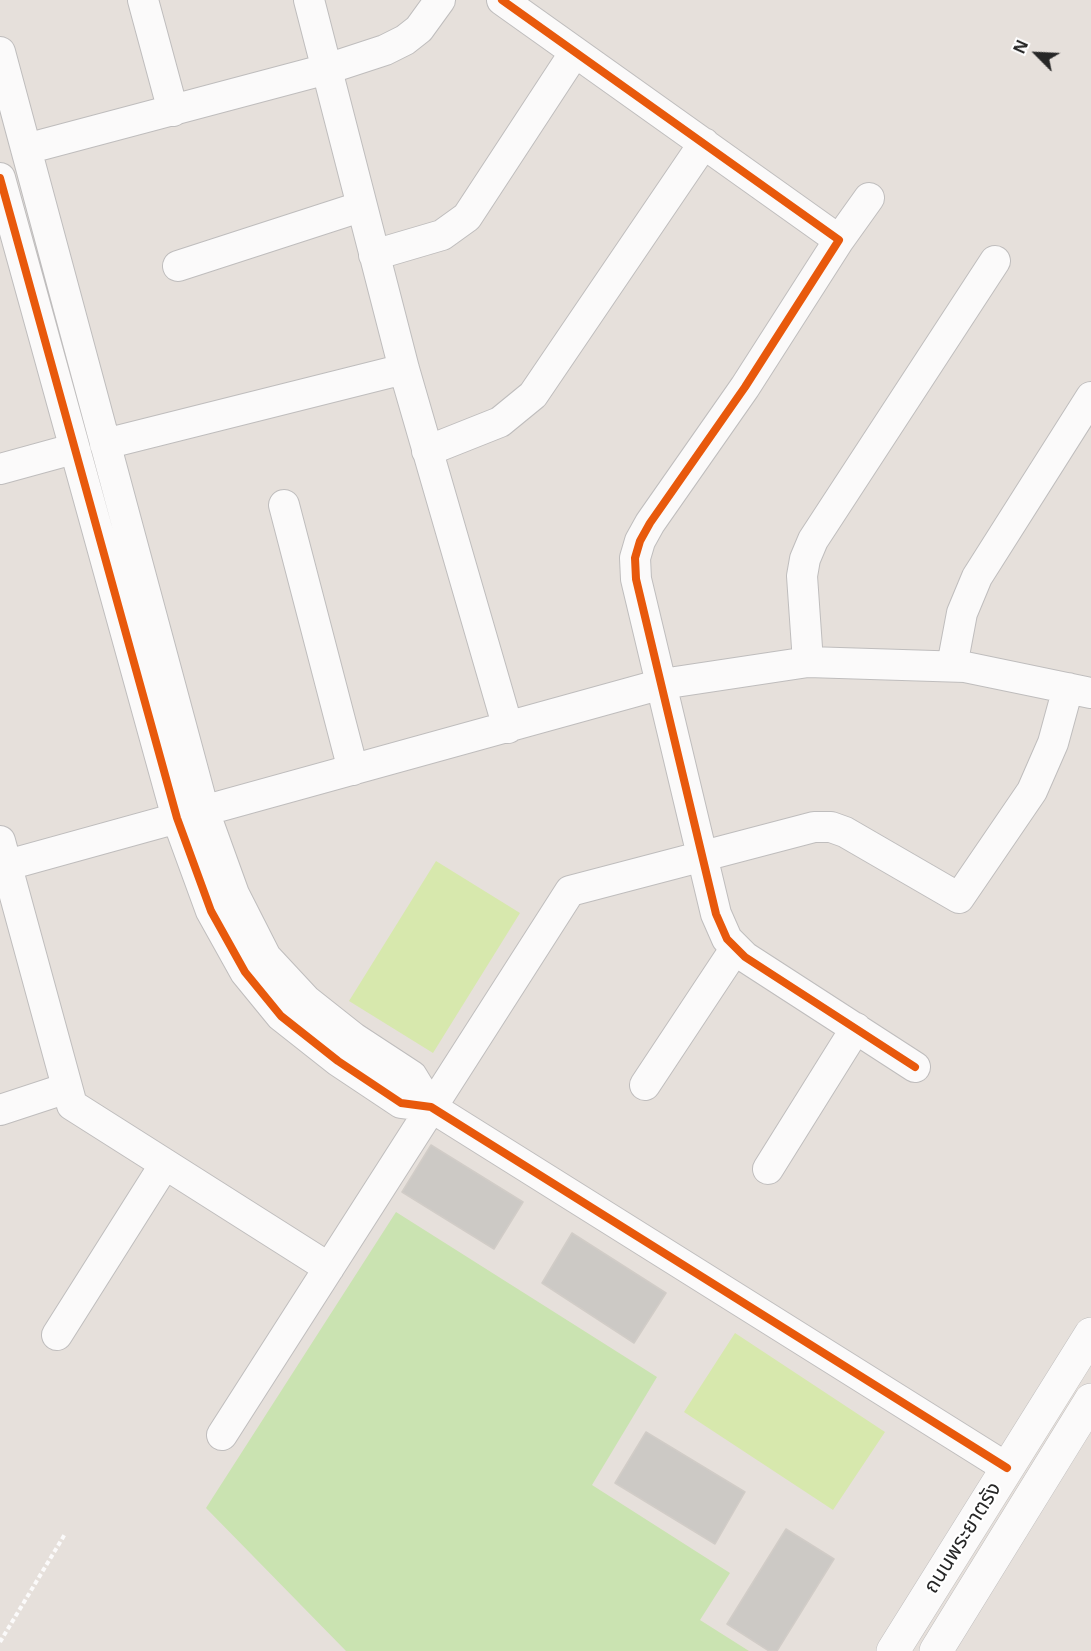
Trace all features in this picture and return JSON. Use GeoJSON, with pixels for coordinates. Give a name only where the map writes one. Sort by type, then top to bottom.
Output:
{"type":"FeatureCollection","features":[{"type":"Feature","properties":{"kind":"main road","name":"ถนนพระยาตรัง"},"geometry":{"type":"LineString","coordinates":[[893,1651],[1091,1334]]}},
{"type":"Feature","properties":{"kind":"main road","name":"ถนนพระยาตรัง"},"geometry":{"type":"LineString","coordinates":[[936,1651],[1091,1400]]}},
{"type":"Feature","properties":{"kind":"street"},"geometry":{"type":"LineString","coordinates":[[143,0],[172,111]]}},
{"type":"Feature","properties":{"kind":"street"},"geometry":{"type":"LineString","coordinates":[[309,0],[360,207],[404,369],[508,728]]}},
{"type":"Feature","properties":{"kind":"street"},"geometry":{"type":"LineString","coordinates":[[26,149],[327,69],[385,50],[405,40],[419,29],[440,0]]}},
{"type":"Feature","properties":{"kind":"street"},"geometry":{"type":"LineString","coordinates":[[502,0],[839,240]]}},
{"type":"Feature","properties":{"kind":"street"},"geometry":{"type":"LineString","coordinates":[[0,52],[105,444],[190,814]]}},
{"type":"Feature","properties":{"kind":"street"},"geometry":{"type":"LineString","coordinates":[[374,255],[442,236],[467,217],[575,52]]}},
{"type":"Feature","properties":{"kind":"street"},"geometry":{"type":"LineString","coordinates":[[427,451],[500,422],[532,395],[704,143]]}},
{"type":"Feature","properties":{"kind":"street"},"geometry":{"type":"LineString","coordinates":[[0,178],[74,449],[190,814],[266,957],[322,1013],[354,1038],[412,1076],[432,1107],[1007,1468]]}},
{"type":"Feature","properties":{"kind":"street"},"geometry":{"type":"LineString","coordinates":[[869,198],[839,240],[745,387],[640,541],[635,558],[636,579],[720,928],[735,949],[915,1067]]}},
{"type":"Feature","properties":{"kind":"street"},"geometry":{"type":"LineString","coordinates":[[178,266],[360,207]]}},
{"type":"Feature","properties":{"kind":"street"},"geometry":{"type":"LineString","coordinates":[[808,662],[802,576],[805,559],[813,540],[995,261]]}},
{"type":"Feature","properties":{"kind":"street"},"geometry":{"type":"LineString","coordinates":[[105,444],[404,369]]}},
{"type":"Feature","properties":{"kind":"street"},"geometry":{"type":"LineString","coordinates":[[952,666],[962,612],[977,577],[1091,397]]}},
{"type":"Feature","properties":{"kind":"street"},"geometry":{"type":"LineString","coordinates":[[0,469],[74,449]]}},
{"type":"Feature","properties":{"kind":"street"},"geometry":{"type":"LineString","coordinates":[[284,505],[353,770]]}},
{"type":"Feature","properties":{"kind":"street"},"geometry":{"type":"LineString","coordinates":[[222,1435],[570,891],[814,827],[831,827],[845,832],[959,898],[1040,776],[1053,743],[1080,690],[952,666],[808,662],[662,684],[190,814],[2,858],[72,1106],[328,1268]]}},
{"type":"Feature","properties":{"kind":"street"},"geometry":{"type":"LineString","coordinates":[[645,1084],[735,949]]}},
{"type":"Feature","properties":{"kind":"street"},"geometry":{"type":"LineString","coordinates":[[768,1169],[856,1028]]}},
{"type":"Feature","properties":{"kind":"street"},"geometry":{"type":"LineString","coordinates":[[0,1110],[67,1088]]}},
{"type":"Feature","properties":{"kind":"street"},"geometry":{"type":"LineString","coordinates":[[57,1335],[165,1164]]}},
{"type":"Feature","properties":{"kind":"path"},"geometry":{"type":"LineString","coordinates":[[0,1642],[65,1534]]}},
{"type":"Feature","properties":{"kind":"green space"},"geometry":{"type":"Polygon","coordinates":[[[436,861],[520,913],[433,1053],[349,1001],[436,861]]]}},
{"type":"Feature","properties":{"kind":"green space"},"geometry":{"type":"Polygon","coordinates":[[[396,1212],[657,1377],[592,1485],[730,1573],[700,1620],[749,1651],[346,1651],[206,1508],[396,1212]]]}},
{"type":"Feature","properties":{"kind":"green space"},"geometry":{"type":"Polygon","coordinates":[[[735,1333],[885,1432],[833,1510],[684,1412],[735,1333]]]}},
{"type":"Feature","properties":{"kind":"building"},"geometry":{"type":"Polygon","coordinates":[[[431,1145],[523,1202],[494,1249],[402,1192],[431,1145]]]}},
{"type":"Feature","properties":{"kind":"building"},"geometry":{"type":"Polygon","coordinates":[[[572,1233],[666,1293],[634,1343],[542,1283],[572,1233]]]}},
{"type":"Feature","properties":{"kind":"building"},"geometry":{"type":"Polygon","coordinates":[[[646,1432],[745,1492],[715,1544],[615,1483],[646,1432]]]}},
{"type":"Feature","properties":{"kind":"building"},"geometry":{"type":"Polygon","coordinates":[[[786,1529],[834,1559],[777,1651],[769,1651],[727,1624],[786,1529]]]}},
{"type":"Feature","properties":{"kind":"cycle path"},"geometry":{"type":"LineString","coordinates":[[502,0],[839,240],[745,387],[650,523],[640,541],[635,558],[636,579],[716,914],[727,939],[745,957],[915,1067]]}},
{"type":"Feature","properties":{"kind":"cycle path"},"geometry":{"type":"LineString","coordinates":[[0,178],[177,818],[211,911],[245,972],[281,1016],[338,1061],[401,1103],[431,1107],[1007,1468]]}}]}
